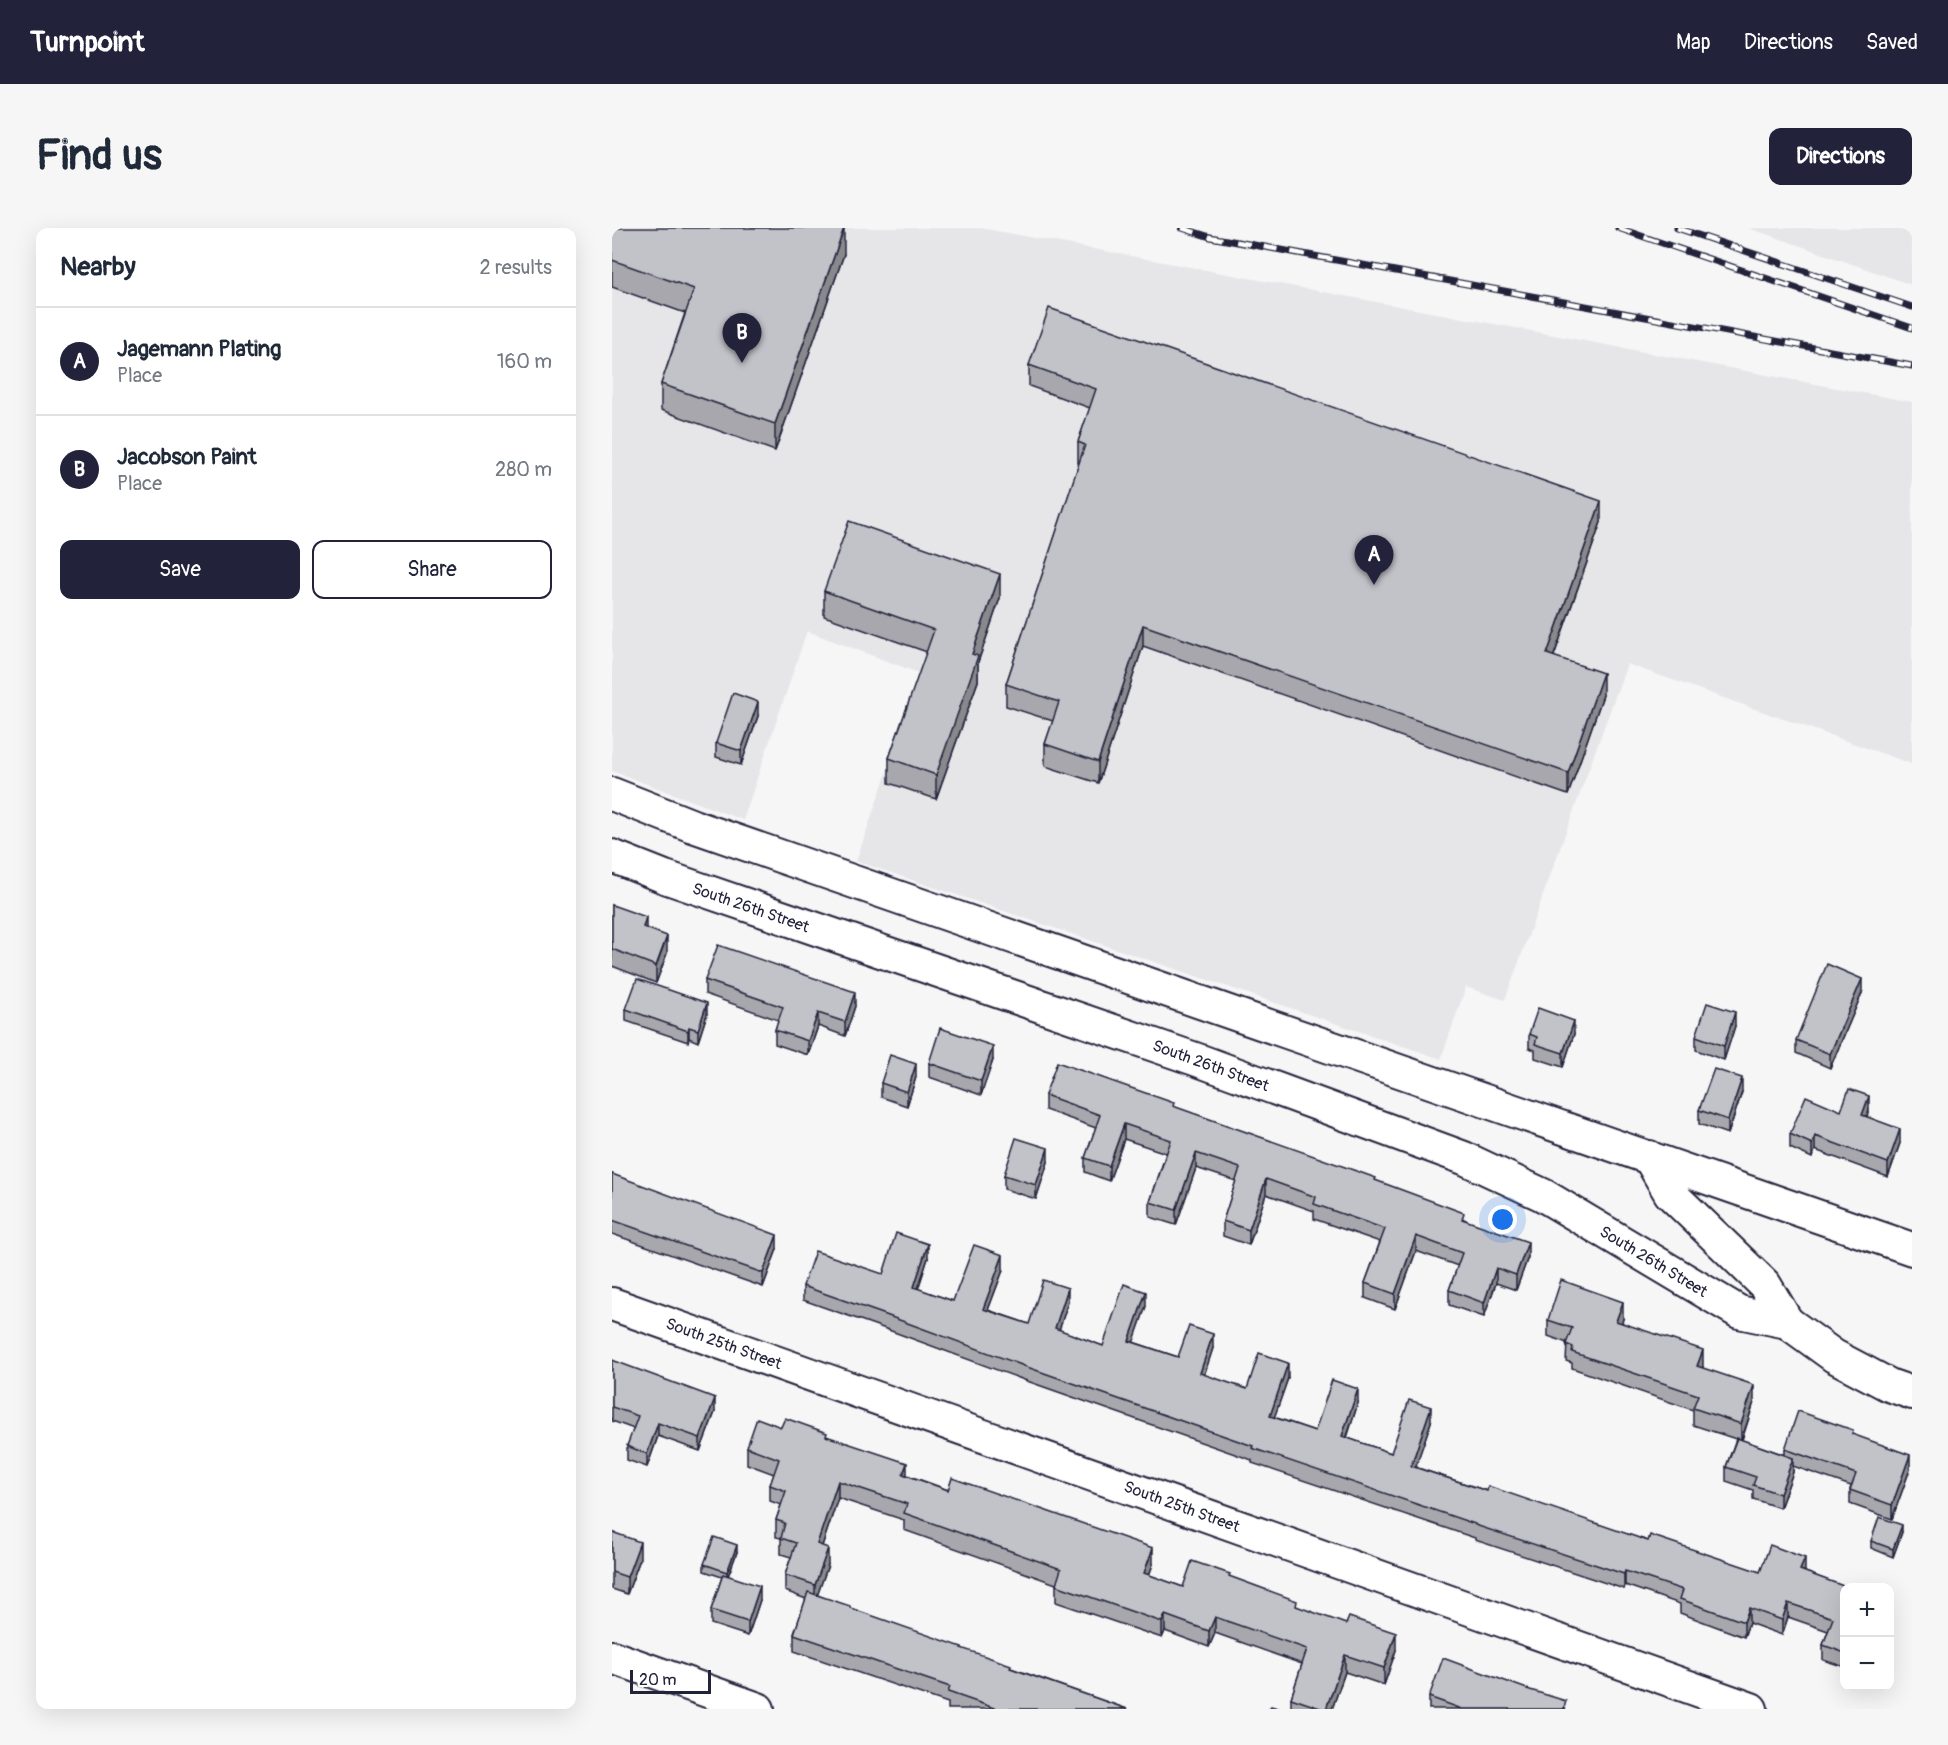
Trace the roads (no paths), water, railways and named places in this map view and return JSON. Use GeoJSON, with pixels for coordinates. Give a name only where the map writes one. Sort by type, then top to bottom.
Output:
{"type":"FeatureCollection","features":[{"type":"Feature","properties":{"kind":"street"},"geometry":{"type":"LineString","coordinates":[[612,794],[693,826],[1912,1249]]}},
{"type":"Feature","properties":{"kind":"street","name":"South 26th Street"},"geometry":{"type":"LineString","coordinates":[[612,856],[676,881],[1195,1059],[1464,1158],[1543,1194],[1739,1312],[1787,1322]]}},
{"type":"Feature","properties":{"kind":"street","name":"South 26th Street"},"geometry":{"type":"LineString","coordinates":[[1649,1157],[1670,1193],[1765,1285],[1787,1322],[1834,1356],[1889,1385],[1912,1393]]}},
{"type":"Feature","properties":{"kind":"street","name":"South 25th Street"},"geometry":{"type":"LineString","coordinates":[[612,1304],[1751,1709]]}},
{"type":"Feature","properties":{"kind":"street"},"geometry":{"type":"LineString","coordinates":[[612,1657],[758,1709]]}},
{"type":"Feature","properties":{"kind":"railway"},"geometry":{"type":"LineString","coordinates":[[1182,228],[1210,237],[1912,366]]}},
{"type":"Feature","properties":{"kind":"railway"},"geometry":{"type":"LineString","coordinates":[[1618,228],[1912,328]]}},
{"type":"Feature","properties":{"kind":"railway"},"geometry":{"type":"LineString","coordinates":[[1677,228],[1912,307]]}},
{"type":"Feature","properties":{"kind":"place","name":"Jacobson Paint"},"geometry":{"type":"Point","coordinates":[742,363]}},
{"type":"Feature","properties":{"kind":"place","name":"Jagemann Plating"},"geometry":{"type":"Point","coordinates":[1374,585]}}]}
